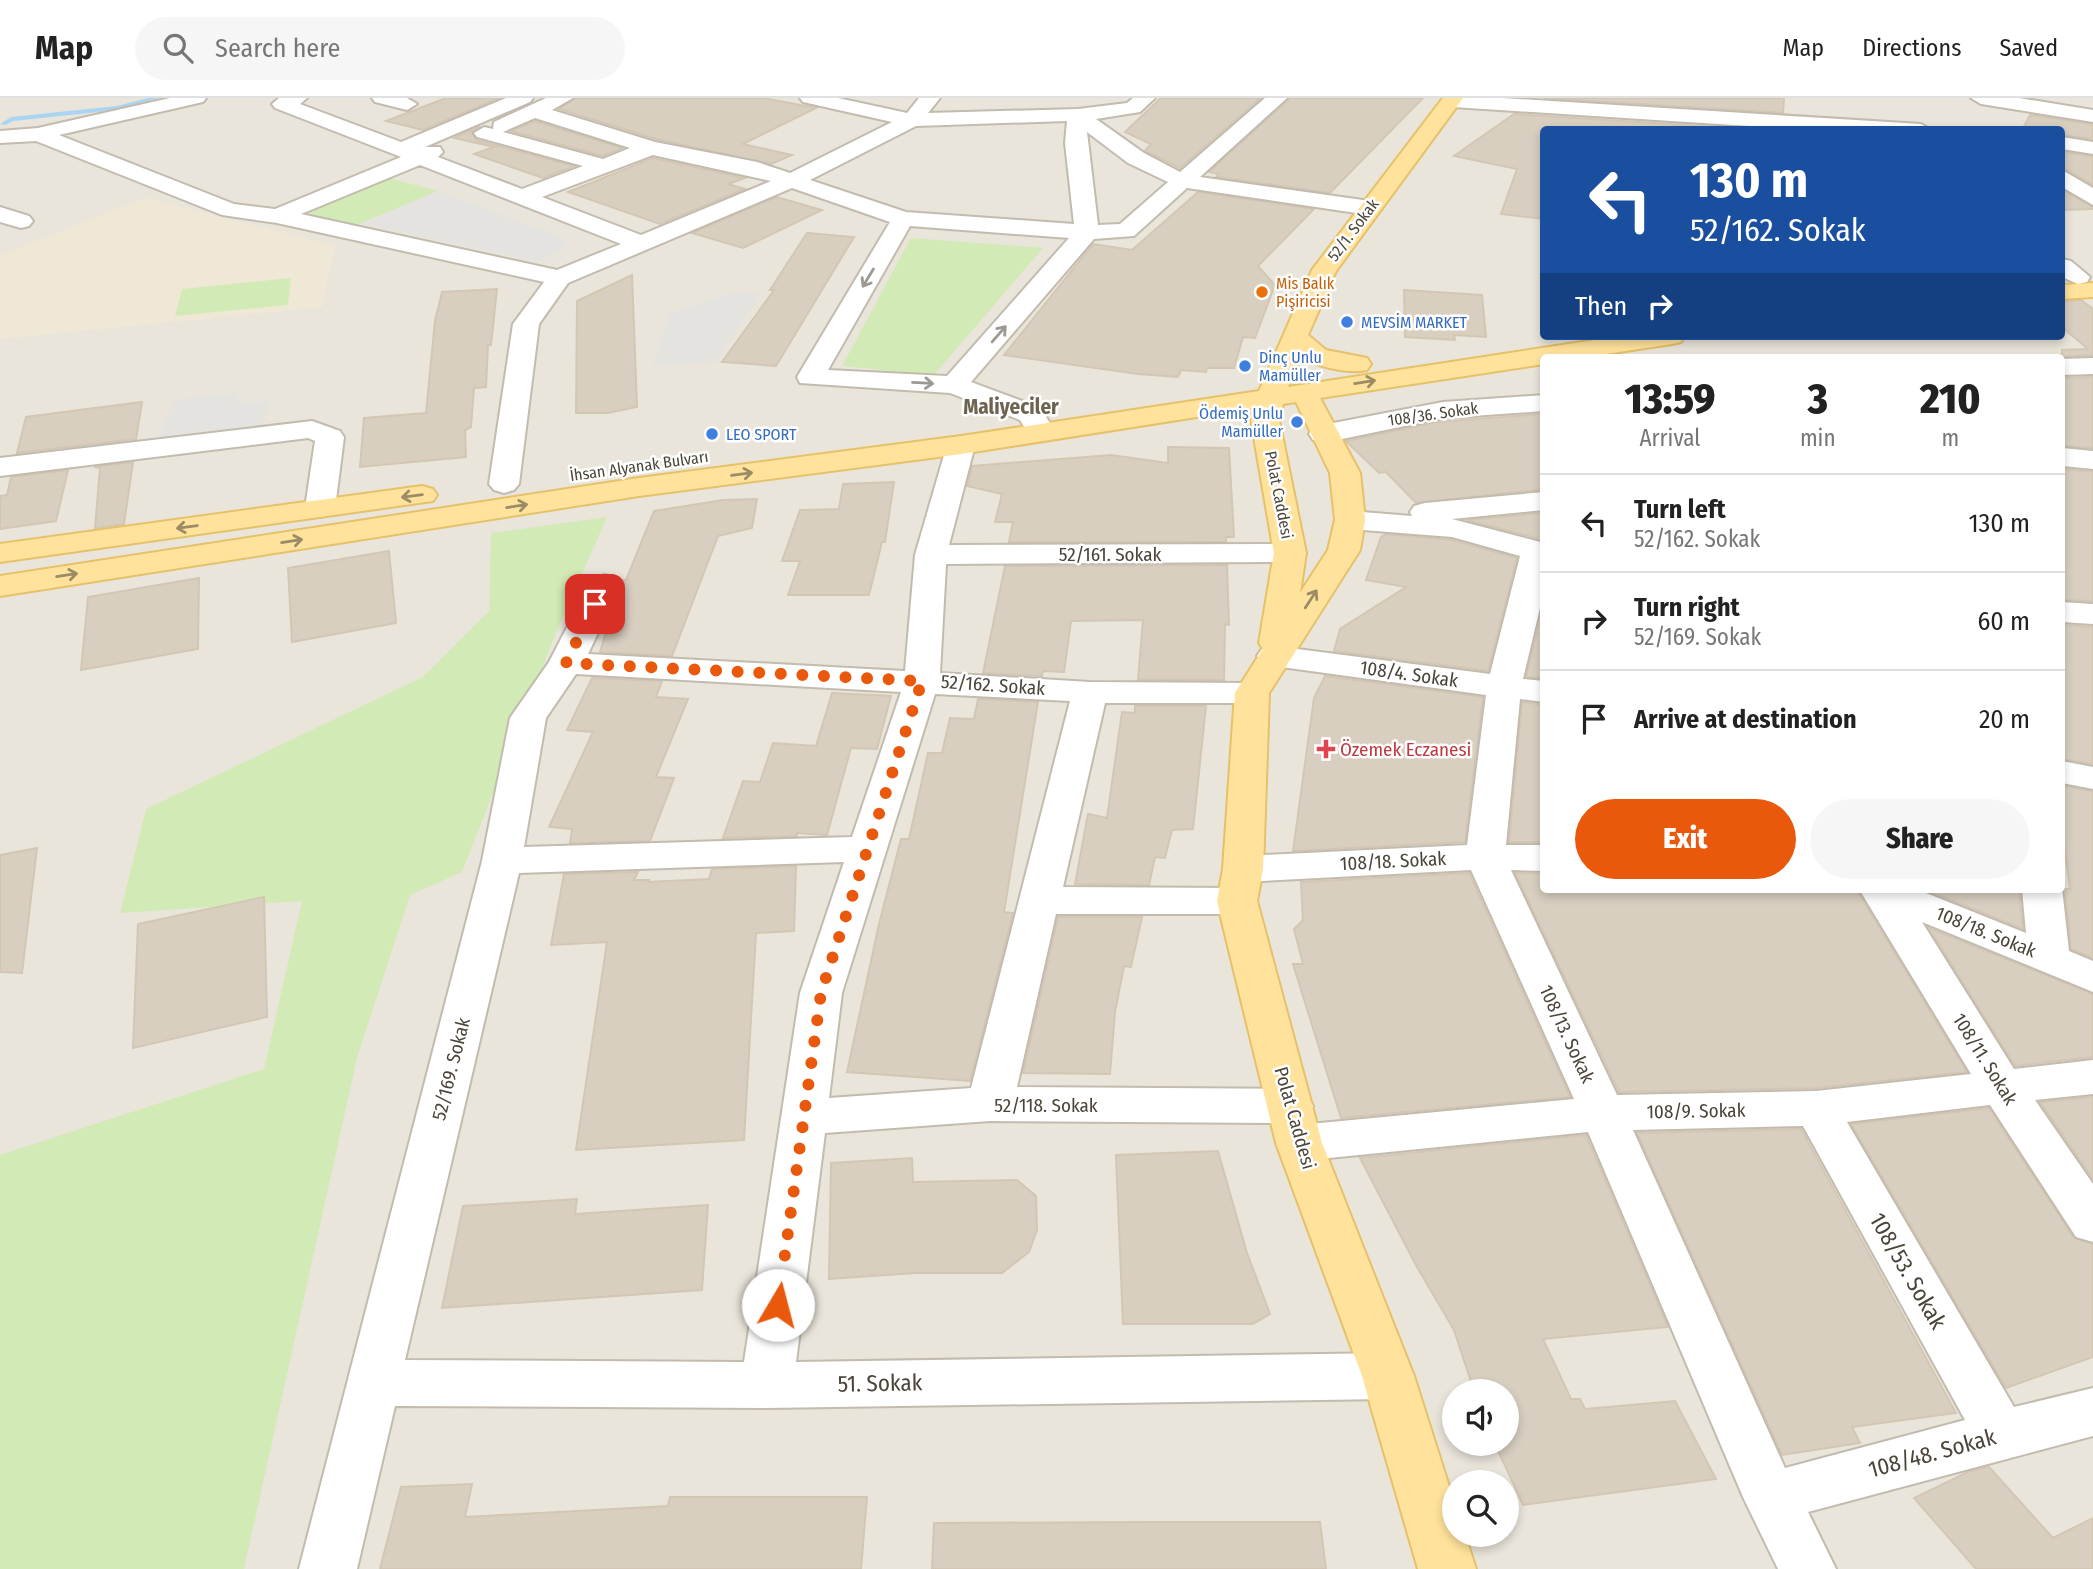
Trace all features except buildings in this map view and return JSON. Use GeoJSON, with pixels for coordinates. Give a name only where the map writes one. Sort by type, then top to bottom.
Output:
{"type":"FeatureCollection","features":[{"type":"Feature","properties":{"kind":"main road","name":"52/1. Sokak"},"geometry":{"type":"LineString","coordinates":[[1289,395],[1295,337],[1324,270],[1453,100]]}},
{"type":"Feature","properties":{"kind":"main road"},"geometry":{"type":"LineString","coordinates":[[1295,337],[1317,356],[1358,364]]}},
{"type":"Feature","properties":{"kind":"main road"},"geometry":{"type":"LineString","coordinates":[[1228,394],[1245,410],[1289,395],[1358,364],[1540,337]]}},
{"type":"Feature","properties":{"kind":"main road"},"geometry":{"type":"LineString","coordinates":[[1555,354],[1646,340]]}},
{"type":"Feature","properties":{"kind":"main road"},"geometry":{"type":"LineString","coordinates":[[1289,395],[1540,356]]}},
{"type":"Feature","properties":{"kind":"main road","name":"İhsan Alyanak Bulvarı"},"geometry":{"type":"LineString","coordinates":[[0,553],[504,484],[1036,423],[1228,394],[1289,395]]}},
{"type":"Feature","properties":{"kind":"main road"},"geometry":{"type":"LineString","coordinates":[[1263,674],[1344,550],[1350,520],[1345,473],[1323,434],[1289,395]]}},
{"type":"Feature","properties":{"kind":"main road","name":"Polat Caddesi"},"geometry":{"type":"LineString","coordinates":[[1289,395],[1290,553],[1263,674],[1240,885],[1294,1124],[1388,1376],[1447,1569]]}},
{"type":"Feature","properties":{"kind":"main road","name":"İhsan Alyanak Bulvarı"},"geometry":{"type":"LineString","coordinates":[[0,586],[639,487],[961,445],[1036,423]]}},
{"type":"Feature","properties":{"kind":"street"},"geometry":{"type":"LineString","coordinates":[[0,146],[37,134],[196,98]]}},
{"type":"Feature","properties":{"kind":"street"},"geometry":{"type":"LineString","coordinates":[[297,98],[282,104],[640,243]]}},
{"type":"Feature","properties":{"kind":"street"},"geometry":{"type":"LineString","coordinates":[[382,98],[407,104]]}},
{"type":"Feature","properties":{"kind":"street"},"geometry":{"type":"LineString","coordinates":[[277,216],[409,154],[529,105],[563,98]]}},
{"type":"Feature","properties":{"kind":"street"},"geometry":{"type":"LineString","coordinates":[[810,98],[912,120],[1078,115],[1133,108],[1145,98]]}},
{"type":"Feature","properties":{"kind":"street"},"geometry":{"type":"LineString","coordinates":[[504,484],[526,324],[559,278],[793,180],[912,120],[930,98]]}},
{"type":"Feature","properties":{"kind":"street"},"geometry":{"type":"LineString","coordinates":[[529,105],[651,148],[757,169],[903,219],[1087,232],[1126,231],[1277,98]]}},
{"type":"Feature","properties":{"kind":"street"},"geometry":{"type":"LineString","coordinates":[[1721,123],[1728,98]]}},
{"type":"Feature","properties":{"kind":"street"},"geometry":{"type":"LineString","coordinates":[[1981,98],[2093,116]]}},
{"type":"Feature","properties":{"kind":"street"},"geometry":{"type":"LineString","coordinates":[[1453,100],[1619,106],[1721,123],[1800,126]]}},
{"type":"Feature","properties":{"kind":"street"},"geometry":{"type":"LineString","coordinates":[[409,154],[484,133],[529,105]]}},
{"type":"Feature","properties":{"kind":"street"},"geometry":{"type":"LineString","coordinates":[[1854,126],[1865,107]]}},
{"type":"Feature","properties":{"kind":"street"},"geometry":{"type":"LineString","coordinates":[[1078,115],[1136,158],[1182,181],[1370,208]]}},
{"type":"Feature","properties":{"kind":"street"},"geometry":{"type":"LineString","coordinates":[[954,385],[1087,232],[1076,143],[1078,115]]}},
{"type":"Feature","properties":{"kind":"street"},"geometry":{"type":"LineString","coordinates":[[484,133],[602,165]]}},
{"type":"Feature","properties":{"kind":"street"},"geometry":{"type":"LineString","coordinates":[[0,137],[37,134],[230,209],[277,216],[559,278]]}},
{"type":"Feature","properties":{"kind":"street"},"geometry":{"type":"LineString","coordinates":[[519,198],[651,148]]}},
{"type":"Feature","properties":{"kind":"street"},"geometry":{"type":"LineString","coordinates":[[2065,179],[2093,198]]}},
{"type":"Feature","properties":{"kind":"street"},"geometry":{"type":"LineString","coordinates":[[903,219],[810,377],[954,385],[1036,423]]}},
{"type":"Feature","properties":{"kind":"street"},"geometry":{"type":"LineString","coordinates":[[2065,367],[2093,366]]}},
{"type":"Feature","properties":{"kind":"street","name":"108/36. Sokak"},"geometry":{"type":"LineString","coordinates":[[1323,434],[1443,410],[1540,402]]}},
{"type":"Feature","properties":{"kind":"street"},"geometry":{"type":"LineString","coordinates":[[0,467],[312,429],[330,437],[320,508]]}},
{"type":"Feature","properties":{"kind":"street"},"geometry":{"type":"LineString","coordinates":[[767,1385],[821,993],[922,681],[931,555],[961,445]]}},
{"type":"Feature","properties":{"kind":"street"},"geometry":{"type":"LineString","coordinates":[[2065,457],[2093,460]]}},
{"type":"Feature","properties":{"kind":"street"},"geometry":{"type":"LineString","coordinates":[[1350,520],[1540,501]]}},
{"type":"Feature","properties":{"kind":"street"},"geometry":{"type":"LineString","coordinates":[[1350,520],[1454,528],[1540,552],[1524,689],[1485,857]]}},
{"type":"Feature","properties":{"kind":"street","name":"52/161. Sokak"},"geometry":{"type":"LineString","coordinates":[[931,555],[1290,553]]}},
{"type":"Feature","properties":{"kind":"street","name":"52/169. Sokak"},"geometry":{"type":"LineString","coordinates":[[328,1569],[502,861],[528,718],[566,663],[605,585]]}},
{"type":"Feature","properties":{"kind":"street"},"geometry":{"type":"LineString","coordinates":[[2065,612],[2093,614]]}},
{"type":"Feature","properties":{"kind":"street","name":"52/162. Sokak"},"geometry":{"type":"LineString","coordinates":[[566,663],[1090,692],[1263,674]]}},
{"type":"Feature","properties":{"kind":"street","name":"108/4. Sokak"},"geometry":{"type":"LineString","coordinates":[[1263,674],[1524,689]]}},
{"type":"Feature","properties":{"kind":"street"},"geometry":{"type":"LineString","coordinates":[[990,1104],[1090,692]]}},
{"type":"Feature","properties":{"kind":"street"},"geometry":{"type":"LineString","coordinates":[[2065,773],[2093,778]]}},
{"type":"Feature","properties":{"kind":"street"},"geometry":{"type":"LineString","coordinates":[[502,861],[868,849]]}},
{"type":"Feature","properties":{"kind":"street","name":"108/18. Sokak"},"geometry":{"type":"LineString","coordinates":[[1038,900],[1240,885],[1485,857],[1540,858]]}},
{"type":"Feature","properties":{"kind":"street","name":"108/13. Sokak"},"geometry":{"type":"LineString","coordinates":[[1485,857],[1602,1113],[1771,1497],[1807,1569]]}},
{"type":"Feature","properties":{"kind":"street","name":"108/11. Sokak"},"geometry":{"type":"LineString","coordinates":[[1883,893],[2003,1089],[2093,1223]]}},
{"type":"Feature","properties":{"kind":"street","name":"108/18. Sokak"},"geometry":{"type":"LineString","coordinates":[[1889,893],[2049,957],[2093,978]]}},
{"type":"Feature","properties":{"kind":"street"},"geometry":{"type":"LineString","coordinates":[[2042,893],[2049,957]]}},
{"type":"Feature","properties":{"kind":"street","name":"108/9. Sokak"},"geometry":{"type":"LineString","coordinates":[[1294,1124],[1816,1108],[2093,1077]]}},
{"type":"Feature","properties":{"kind":"street","name":"52/118. Sokak"},"geometry":{"type":"LineString","coordinates":[[803,1117],[990,1104],[1294,1124]]}},
{"type":"Feature","properties":{"kind":"street","name":"108/53. Sokak"},"geometry":{"type":"LineString","coordinates":[[1816,1108],[2001,1434]]}},
{"type":"Feature","properties":{"kind":"street","name":"51. Sokak"},"geometry":{"type":"LineString","coordinates":[[373,1383],[767,1385],[1388,1376]]}},
{"type":"Feature","properties":{"kind":"street","name":"108/48. Sokak"},"geometry":{"type":"LineString","coordinates":[[1771,1497],[2001,1434],[2093,1412]]}},
{"type":"Feature","properties":{"kind":"shaded area"},"geometry":{"type":"Polygon","coordinates":[[[0,98],[2093,98],[2093,1569],[0,1569],[0,98]]]}},
{"type":"Feature","properties":{"kind":"shaded area"},"geometry":{"type":"Polygon","coordinates":[[[438,191],[563,238],[568,247],[539,262],[361,224],[438,191]]]}},
{"type":"Feature","properties":{"kind":"shaded area"},"geometry":{"type":"Polygon","coordinates":[[[145,198],[335,246],[322,307],[0,339],[0,256],[145,198]]]}},
{"type":"Feature","properties":{"kind":"shaded area"},"geometry":{"type":"Polygon","coordinates":[[[731,293],[761,294],[715,363],[653,366],[670,313],[731,293]]]}},
{"type":"Feature","properties":{"kind":"shaded area"},"geometry":{"type":"Polygon","coordinates":[[[239,393],[235,402],[270,401],[254,446],[147,459],[175,400],[239,393]]]}},
{"type":"Feature","properties":{"kind":"green space"},"geometry":{"type":"Polygon","coordinates":[[[389,178],[438,191],[350,228],[300,214],[389,178]]]}},
{"type":"Feature","properties":{"kind":"green space"},"geometry":{"type":"Polygon","coordinates":[[[911,238],[1043,248],[934,375],[842,366],[911,238]]]}},
{"type":"Feature","properties":{"kind":"green space"},"geometry":{"type":"Polygon","coordinates":[[[291,278],[288,305],[175,316],[182,289],[291,278]]]}},
{"type":"Feature","properties":{"kind":"green space"},"geometry":{"type":"Polygon","coordinates":[[[607,517],[556,633],[462,872],[410,895],[357,1058],[244,1569],[0,1569],[0,1155],[264,1069],[302,901],[120,913],[146,809],[423,677],[489,611],[491,533],[607,517]]]}},
{"type":"Feature","properties":{"kind":"waterway"},"geometry":{"type":"LineString","coordinates":[[3,124],[11,119],[117,108],[156,98]]}},
{"type":"Feature","properties":{"kind":"place","name":"Mis Balık Pişiricisi"},"geometry":{"type":"Point","coordinates":[1262,292]}},
{"type":"Feature","properties":{"kind":"place","name":"MEVSİM MARKET"},"geometry":{"type":"Point","coordinates":[1347,322]}},
{"type":"Feature","properties":{"kind":"place","name":"Dinç Unlu Mamüller"},"geometry":{"type":"Point","coordinates":[1245,366]}},
{"type":"Feature","properties":{"kind":"place","name":"Ödemiş Unlu Mamüller"},"geometry":{"type":"Point","coordinates":[1297,422]}},
{"type":"Feature","properties":{"kind":"place","name":"LEO SPORT"},"geometry":{"type":"Point","coordinates":[712,434]}},
{"type":"Feature","properties":{"kind":"place","name":"Özemek Eczanesi"},"geometry":{"type":"Point","coordinates":[1326,749]}},
{"type":"Feature","properties":{"kind":"district","name":"Maliyeciler"},"geometry":{"type":"Point","coordinates":[1011,407]}},
{"type":"Feature","properties":{"kind":"route"},"geometry":{"type":"LineString","coordinates":[[595,604],[566,663],[922,681],[821,993],[778,1305]]}}]}
